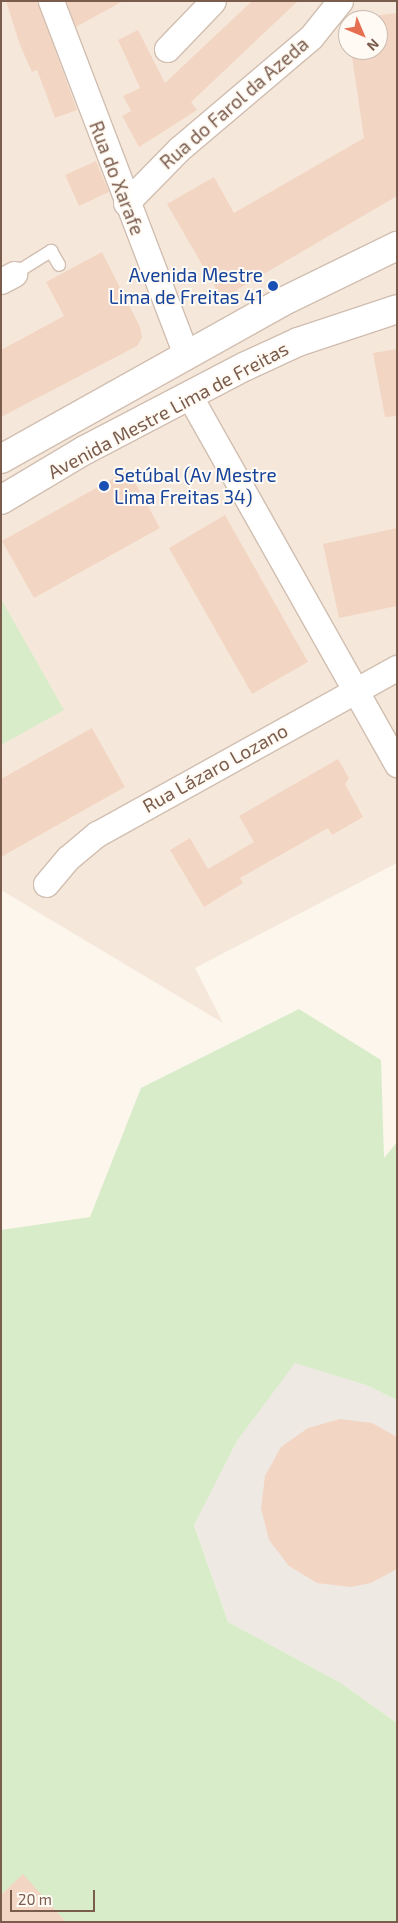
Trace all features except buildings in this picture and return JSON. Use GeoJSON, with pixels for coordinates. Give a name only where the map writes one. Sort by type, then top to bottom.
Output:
{"type":"FeatureCollection","features":[{"type":"Feature","properties":{"kind":"main road","name":"Avenida Mestre Lima de Freitas"},"geometry":{"type":"LineString","coordinates":[[1,459],[186,354],[397,246]]}},
{"type":"Feature","properties":{"kind":"main road","name":"Avenida Mestre Lima de Freitas"},"geometry":{"type":"LineString","coordinates":[[1,500],[85,450],[189,395],[298,342],[397,309]]}},
{"type":"Feature","properties":{"kind":"street","name":"Rua do Xarafe"},"geometry":{"type":"LineString","coordinates":[[51,1],[126,202],[186,354]]}},
{"type":"Feature","properties":{"kind":"street"},"geometry":{"type":"LineString","coordinates":[[167,49],[213,1]]}},
{"type":"Feature","properties":{"kind":"street","name":"Rua do Farol da Azeda"},"geometry":{"type":"LineString","coordinates":[[126,202],[178,149],[311,37],[340,1]]}},
{"type":"Feature","properties":{"kind":"street"},"geometry":{"type":"LineString","coordinates":[[189,395],[397,764]]}},
{"type":"Feature","properties":{"kind":"street","name":"Rua Lázaro Lozano"},"geometry":{"type":"LineString","coordinates":[[46,884],[68,858],[97,834],[397,668]]}},
{"type":"Feature","properties":{"kind":"lane"},"geometry":{"type":"LineString","coordinates":[[8,278],[51,251],[59,265]]}},
{"type":"Feature","properties":{"kind":"shaded area"},"geometry":{"type":"Polygon","coordinates":[[[1,1],[397,1],[397,863],[195,968],[223,1023],[1,890],[1,1]]]}},
{"type":"Feature","properties":{"kind":"shaded area"},"geometry":{"type":"Polygon","coordinates":[[[295,1362],[366,1385],[397,1400],[397,1723],[341,1683],[228,1622],[194,1524],[237,1441],[295,1362]]]}},
{"type":"Feature","properties":{"kind":"green space"},"geometry":{"type":"Polygon","coordinates":[[[1,599],[64,710],[1,745],[1,599]]]}},
{"type":"Feature","properties":{"kind":"green space"},"geometry":{"type":"Polygon","coordinates":[[[299,1009],[381,1060],[384,1158],[397,1142],[397,1400],[366,1385],[295,1363],[237,1441],[194,1525],[228,1622],[341,1683],[397,1723],[397,1922],[66,1922],[23,1875],[1,1895],[1,1230],[90,1217],[141,1088],[299,1009]]]}},
{"type":"Feature","properties":{"kind":"place","name":"Avenida Mestre Lima de Freitas 41"},"geometry":{"type":"Point","coordinates":[273,286]}},
{"type":"Feature","properties":{"kind":"place","name":"Setúbal (Av Mestre Lima Freitas 34)"},"geometry":{"type":"Point","coordinates":[104,486]}}]}
